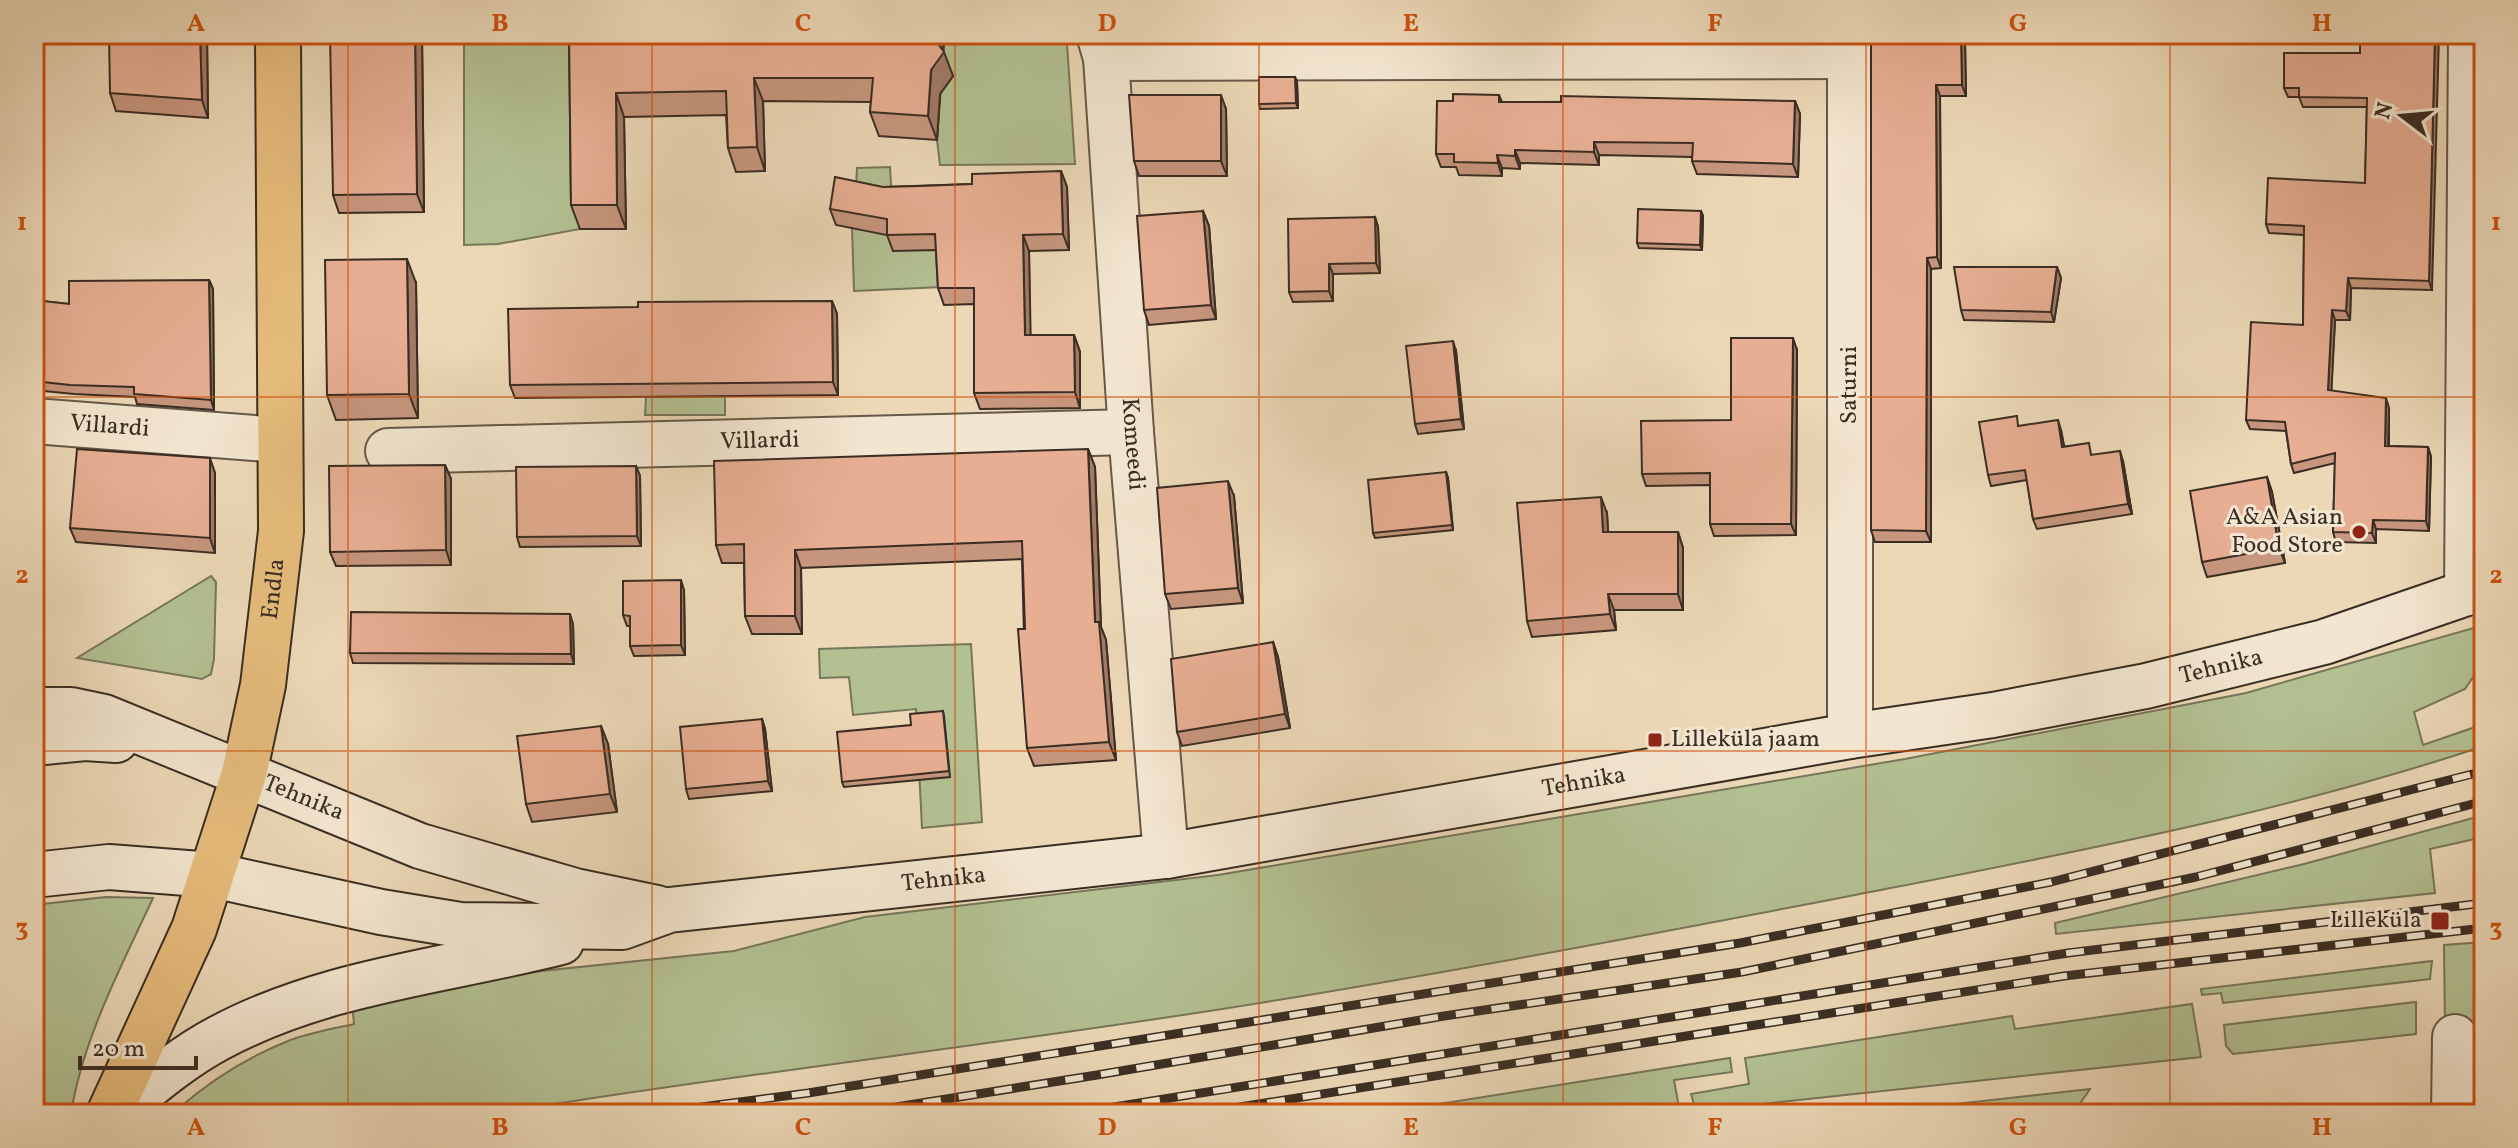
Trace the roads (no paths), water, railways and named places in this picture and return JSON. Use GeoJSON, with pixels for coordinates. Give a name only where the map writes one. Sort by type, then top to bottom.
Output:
{"type":"FeatureCollection","features":[{"type":"Feature","properties":{"kind":"main road","name":"Endla"},"geometry":{"type":"LineString","coordinates":[[112,1114],[194,929],[244,774],[263,685],[281,531],[278,34]]}},
{"type":"Feature","properties":{"kind":"street"},"geometry":{"type":"LineString","coordinates":[[2471,34],[2476,590]]}},
{"type":"Feature","properties":{"kind":"street"},"geometry":{"type":"LineString","coordinates":[[1102,46],[1849,45]]}},
{"type":"Feature","properties":{"kind":"street","name":"Saturni"},"geometry":{"type":"LineString","coordinates":[[1849,45],[1850,736]]}},
{"type":"Feature","properties":{"kind":"street","name":"Komeedi"},"geometry":{"type":"LineString","coordinates":[[1102,46],[1166,856]]}},
{"type":"Feature","properties":{"kind":"street","name":"Villardi"},"geometry":{"type":"LineString","coordinates":[[34,421],[280,440]]}},
{"type":"Feature","properties":{"kind":"street","name":"Villardi"},"geometry":{"type":"LineString","coordinates":[[388,451],[1131,432]]}},
{"type":"Feature","properties":{"kind":"street","name":"Tehnika"},"geometry":{"type":"LineString","coordinates":[[34,875],[109,867],[213,875],[381,912],[460,925],[622,927],[669,910],[1166,856],[1850,736],[1993,715],[2146,686],[2324,642],[2476,590]]}},
{"type":"Feature","properties":{"kind":"street","name":"Tehnika"},"geometry":{"type":"LineString","coordinates":[[34,710],[71,710],[104,717],[420,846],[575,891],[669,910]]}},
{"type":"Feature","properties":{"kind":"street"},"geometry":{"type":"LineString","coordinates":[[34,743],[85,738],[174,745]]}},
{"type":"Feature","properties":{"kind":"street"},"geometry":{"type":"LineString","coordinates":[[112,1114],[218,1038],[273,1013],[359,986],[512,955],[622,927]]}},
{"type":"Feature","properties":{"kind":"street"},"geometry":{"type":"LineString","coordinates":[[2454,1114],[2455,1037]]}},
{"type":"Feature","properties":{"kind":"railway"},"geometry":{"type":"LineString","coordinates":[[649,1114],[808,1093],[1740,943],[2051,882],[2484,771]]}},
{"type":"Feature","properties":{"kind":"railway"},"geometry":{"type":"LineString","coordinates":[[852,1114],[1444,1016],[1742,972],[2196,877],[2484,801]]}},
{"type":"Feature","properties":{"kind":"railway"},"geometry":{"type":"LineString","coordinates":[[1071,1114],[2068,953],[2484,903]]}},
{"type":"Feature","properties":{"kind":"railway"},"geometry":{"type":"LineString","coordinates":[[1196,1114],[2064,976],[2484,928]]}},
{"type":"Feature","properties":{"kind":"place","name":"A&A Asian Food Store"},"geometry":{"type":"Point","coordinates":[2359,532]}},
{"type":"Feature","properties":{"kind":"place","name":"Lilleküla jaam"},"geometry":{"type":"Point","coordinates":[1655,740]}},
{"type":"Feature","properties":{"kind":"place","name":"Lilleküla"},"geometry":{"type":"Point","coordinates":[2440,921]}}]}
